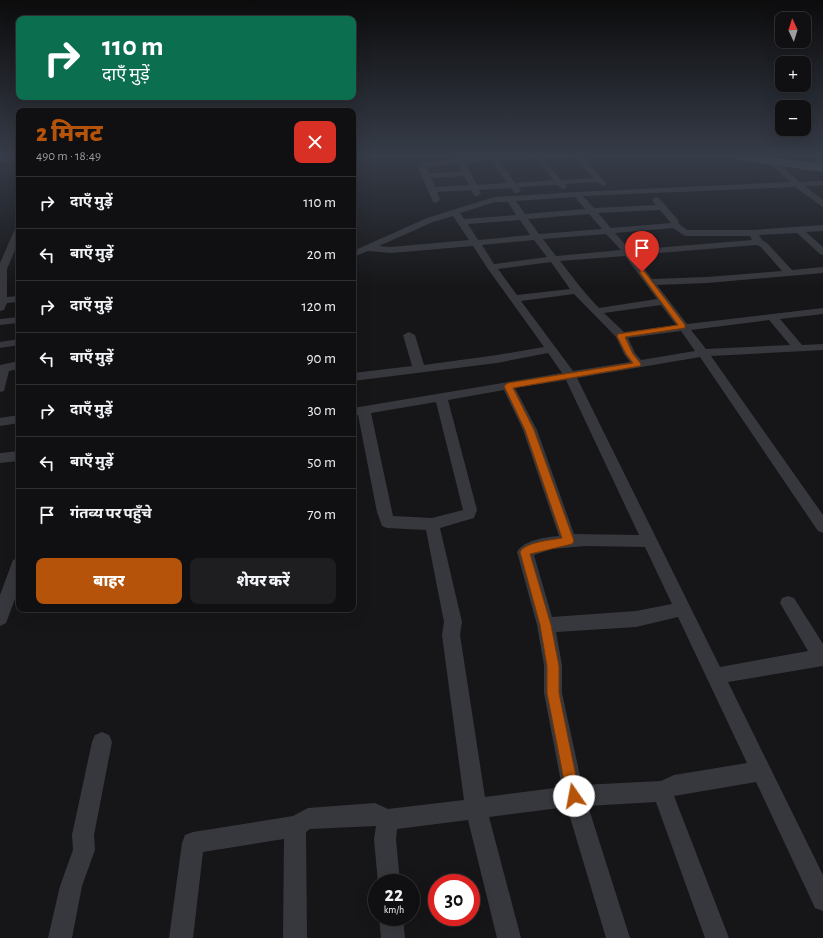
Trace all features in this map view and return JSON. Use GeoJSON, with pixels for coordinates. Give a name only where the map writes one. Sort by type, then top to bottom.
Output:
{"type":"FeatureCollection","features":[{"type":"Feature","properties":{"kind":"street"},"geometry":{"type":"LineString","coordinates":[[480,200],[483,204]]}},
{"type":"Feature","properties":{"kind":"street"},"geometry":{"type":"LineString","coordinates":[[459,217],[483,204],[498,200]]}},
{"type":"Feature","properties":{"kind":"street"},"geometry":{"type":"LineString","coordinates":[[511,200],[552,259],[575,287],[576,291],[621,336],[630,354],[638,364]]}},
{"type":"Feature","properties":{"kind":"street"},"geometry":{"type":"LineString","coordinates":[[579,200],[627,252],[683,326],[823,528]]}},
{"type":"Feature","properties":{"kind":"street"},"geometry":{"type":"LineString","coordinates":[[656,200],[675,222],[675,225],[688,234],[752,233],[823,228]]}},
{"type":"Feature","properties":{"kind":"street"},"geometry":{"type":"LineString","coordinates":[[356,253],[430,220],[459,217],[524,218],[591,211],[661,207]]}},
{"type":"Feature","properties":{"kind":"street"},"geometry":{"type":"LineString","coordinates":[[459,217],[514,299],[570,375],[823,900]]}},
{"type":"Feature","properties":{"kind":"street"},"geometry":{"type":"LineString","coordinates":[[368,248],[391,250],[675,225]]}},
{"type":"Feature","properties":{"kind":"street"},"geometry":{"type":"LineString","coordinates":[[798,229],[823,252]]}},
{"type":"Feature","properties":{"kind":"street"},"geometry":{"type":"LineString","coordinates":[[752,233],[758,242],[764,245],[789,272]]}},
{"type":"Feature","properties":{"kind":"street"},"geometry":{"type":"LineString","coordinates":[[16,238],[2,269],[1,304],[16,300]]}},
{"type":"Feature","properties":{"kind":"street"},"geometry":{"type":"LineString","coordinates":[[491,266],[627,252],[758,242]]}},
{"type":"Feature","properties":{"kind":"street"},"geometry":{"type":"LineString","coordinates":[[650,282],[707,280],[823,270]]}},
{"type":"Feature","properties":{"kind":"street"},"geometry":{"type":"LineString","coordinates":[[514,299],[576,291]]}},
{"type":"Feature","properties":{"kind":"street"},"geometry":{"type":"LineString","coordinates":[[597,311],[664,301]]}},
{"type":"Feature","properties":{"kind":"street"},"geometry":{"type":"LineString","coordinates":[[621,336],[683,326],[772,318],[823,310]]}},
{"type":"Feature","properties":{"kind":"street"},"geometry":{"type":"LineString","coordinates":[[772,318],[799,348]]}},
{"type":"Feature","properties":{"kind":"street"},"geometry":{"type":"LineString","coordinates":[[0,322],[16,320]]}},
{"type":"Feature","properties":{"kind":"street"},"geometry":{"type":"LineString","coordinates":[[409,335],[419,368]]}},
{"type":"Feature","properties":{"kind":"street"},"geometry":{"type":"LineString","coordinates":[[0,345],[16,342]]}},
{"type":"Feature","properties":{"kind":"street"},"geometry":{"type":"LineString","coordinates":[[441,398],[470,510],[469,514],[432,524],[387,522],[358,412],[703,353],[823,347]]}},
{"type":"Feature","properties":{"kind":"street"},"geometry":{"type":"LineString","coordinates":[[356,377],[497,359],[551,349]]}},
{"type":"Feature","properties":{"kind":"street"},"geometry":{"type":"LineString","coordinates":[[0,388],[1,369],[16,366]]}},
{"type":"Feature","properties":{"kind":"street"},"geometry":{"type":"LineString","coordinates":[[508,386],[530,430],[568,541]]}},
{"type":"Feature","properties":{"kind":"street"},"geometry":{"type":"LineString","coordinates":[[0,422],[16,419]]}},
{"type":"Feature","properties":{"kind":"street"},"geometry":{"type":"LineString","coordinates":[[0,458],[16,456]]}},
{"type":"Feature","properties":{"kind":"street"},"geometry":{"type":"LineString","coordinates":[[432,524],[453,622],[451,635],[476,808],[509,938]]}},
{"type":"Feature","properties":{"kind":"street"},"geometry":{"type":"LineString","coordinates":[[618,938],[574,796],[553,693],[553,666],[546,625],[525,552],[533,548],[568,541],[650,541]]}},
{"type":"Feature","properties":{"kind":"street"},"geometry":{"type":"LineString","coordinates":[[0,618],[16,573]]}},
{"type":"Feature","properties":{"kind":"street"},"geometry":{"type":"LineString","coordinates":[[715,676],[822,658],[788,603]]}},
{"type":"Feature","properties":{"kind":"street"},"geometry":{"type":"LineString","coordinates":[[546,625],[636,619],[683,608]]}},
{"type":"Feature","properties":{"kind":"street"},"geometry":{"type":"LineString","coordinates":[[60,938],[71,886],[84,850],[83,835],[102,742]]}},
{"type":"Feature","properties":{"kind":"street"},"geometry":{"type":"LineString","coordinates":[[181,938],[192,843],[295,826],[308,819],[375,814],[388,820],[574,796],[662,791],[674,785],[761,771]]}},
{"type":"Feature","properties":{"kind":"street"},"geometry":{"type":"LineString","coordinates":[[662,791],[717,938]]}},
{"type":"Feature","properties":{"kind":"street"},"geometry":{"type":"LineString","coordinates":[[388,820],[385,839],[388,874]]}},
{"type":"Feature","properties":{"kind":"street"},"geometry":{"type":"LineString","coordinates":[[295,826],[295,938]]}},
{"type":"Feature","properties":{"kind":"street"},"geometry":{"type":"LineString","coordinates":[[392,926],[393,938]]}},
{"type":"Feature","properties":{"kind":"route"},"geometry":{"type":"LineString","coordinates":[[574,796],[553,693],[553,666],[546,625],[525,552],[533,548],[552,543],[568,541],[530,430],[508,386],[638,364],[630,354],[621,336],[683,326],[642,272]]}}]}
